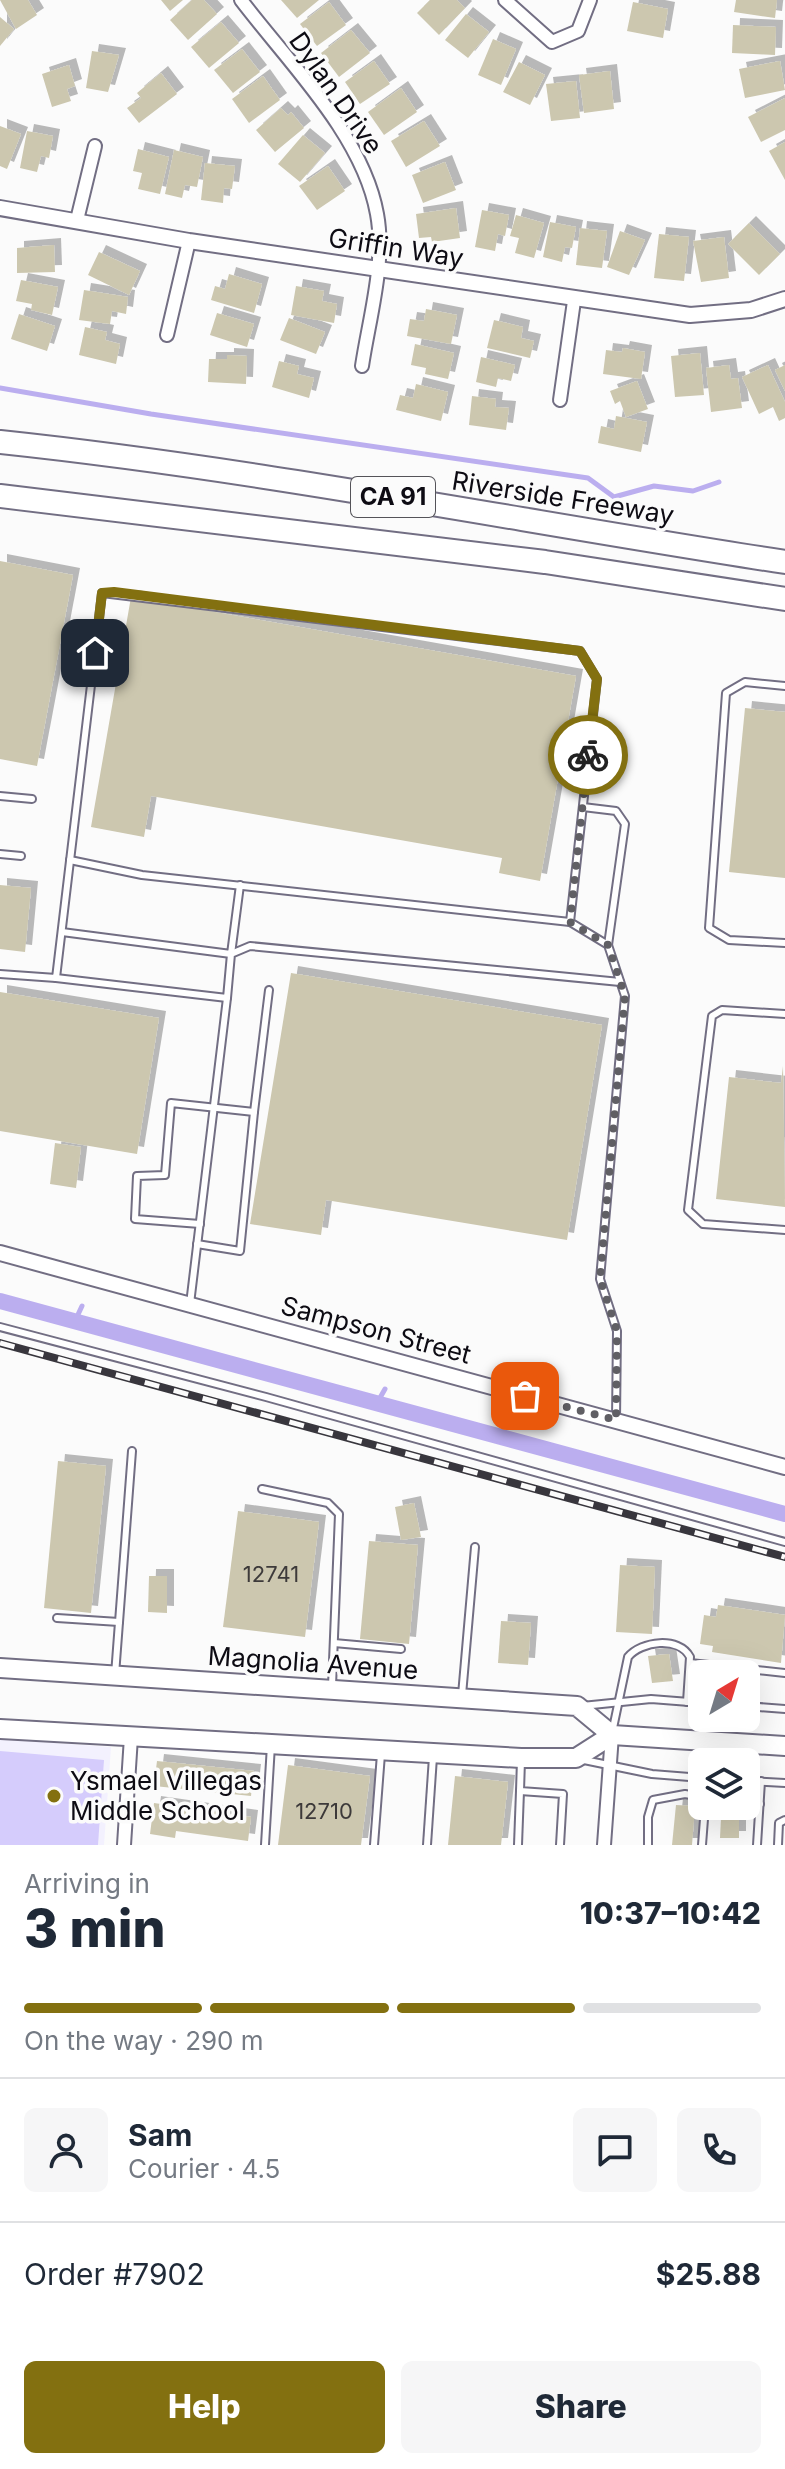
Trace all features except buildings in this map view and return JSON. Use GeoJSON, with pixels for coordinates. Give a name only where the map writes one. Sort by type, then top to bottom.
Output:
{"type":"FeatureCollection","features":[{"type":"Feature","properties":{"kind":"highway","name":"Riverside Freeway"},"geometry":{"type":"LineString","coordinates":[[0,442],[265,474],[551,526],[785,562]]}},
{"type":"Feature","properties":{"kind":"highway","name":"CA 91"},"geometry":{"type":"LineString","coordinates":[[0,496],[545,562],[785,599]]}},
{"type":"Feature","properties":{"kind":"main road","name":"Magnolia Avenue"},"geometry":{"type":"LineString","coordinates":[[0,1668],[577,1706]]}},
{"type":"Feature","properties":{"kind":"main road"},"geometry":{"type":"LineString","coordinates":[[577,1706],[612,1735],[785,1746]]}},
{"type":"Feature","properties":{"kind":"main road"},"geometry":{"type":"LineString","coordinates":[[0,1729],[521,1758],[576,1758],[612,1735]]}},
{"type":"Feature","properties":{"kind":"street","name":"Dylan Drive"},"geometry":{"type":"LineString","coordinates":[[241,0],[300,71],[365,172],[378,216],[376,268],[362,366]]}},
{"type":"Feature","properties":{"kind":"street"},"geometry":{"type":"LineString","coordinates":[[505,0],[552,42],[578,31],[590,0]]}},
{"type":"Feature","properties":{"kind":"street"},"geometry":{"type":"LineString","coordinates":[[77,220],[95,146]]}},
{"type":"Feature","properties":{"kind":"street","name":"Griffin Way"},"geometry":{"type":"LineString","coordinates":[[0,208],[574,301],[690,315],[751,310],[785,299]]}},
{"type":"Feature","properties":{"kind":"street"},"geometry":{"type":"LineString","coordinates":[[167,335],[189,241]]}},
{"type":"Feature","properties":{"kind":"street"},"geometry":{"type":"LineString","coordinates":[[560,400],[574,301]]}},
{"type":"Feature","properties":{"kind":"street","name":"Sampson Street"},"geometry":{"type":"LineString","coordinates":[[0,1253],[785,1467]]}},
{"type":"Feature","properties":{"kind":"street"},"geometry":{"type":"LineString","coordinates":[[604,1845],[612,1735]]}},
{"type":"Feature","properties":{"kind":"street"},"geometry":{"type":"LineString","coordinates":[[124,1845],[131,1737]]}},
{"type":"Feature","properties":{"kind":"lane"},"geometry":{"type":"LineString","coordinates":[[56,978],[102,593],[580,651],[597,679],[570,922]]}},
{"type":"Feature","properties":{"kind":"lane"},"geometry":{"type":"LineString","coordinates":[[785,686],[745,682],[726,693],[709,928],[729,940],[785,943]]}},
{"type":"Feature","properties":{"kind":"lane"},"geometry":{"type":"LineString","coordinates":[[0,796],[32,799]]}},
{"type":"Feature","properties":{"kind":"lane"},"geometry":{"type":"LineString","coordinates":[[583,807],[616,811],[625,824],[608,945],[625,996],[600,1279],[617,1331],[616,1420]]}},
{"type":"Feature","properties":{"kind":"lane"},"geometry":{"type":"LineString","coordinates":[[0,854],[21,856]]}},
{"type":"Feature","properties":{"kind":"lane"},"geometry":{"type":"LineString","coordinates":[[70,860],[142,875],[570,922],[608,945]]}},
{"type":"Feature","properties":{"kind":"lane"},"geometry":{"type":"LineString","coordinates":[[190,1305],[240,885]]}},
{"type":"Feature","properties":{"kind":"lane"},"geometry":{"type":"LineString","coordinates":[[62,932],[231,954],[250,946],[620,982]]}},
{"type":"Feature","properties":{"kind":"lane"},"geometry":{"type":"LineString","coordinates":[[0,974],[227,998]]}},
{"type":"Feature","properties":{"kind":"lane"},"geometry":{"type":"LineString","coordinates":[[197,1244],[240,1251],[269,990]]}},
{"type":"Feature","properties":{"kind":"lane"},"geometry":{"type":"LineString","coordinates":[[785,1014],[722,1010],[712,1016],[688,1210],[703,1224],[785,1230]]}},
{"type":"Feature","properties":{"kind":"lane"},"geometry":{"type":"LineString","coordinates":[[200,1224],[135,1219],[137,1176],[165,1175],[171,1103],[254,1112]]}},
{"type":"Feature","properties":{"kind":"lane"},"geometry":{"type":"LineString","coordinates":[[0,1327],[266,1397],[785,1542]]}},
{"type":"Feature","properties":{"kind":"lane"},"geometry":{"type":"LineString","coordinates":[[115,1676],[132,1451]]}},
{"type":"Feature","properties":{"kind":"lane"},"geometry":{"type":"LineString","coordinates":[[262,1489],[328,1503],[339,1514],[332,1690]]}},
{"type":"Feature","properties":{"kind":"lane"},"geometry":{"type":"LineString","coordinates":[[461,1699],[475,1547]]}},
{"type":"Feature","properties":{"kind":"lane"},"geometry":{"type":"LineString","coordinates":[[57,1618],[119,1622]]}},
{"type":"Feature","properties":{"kind":"lane"},"geometry":{"type":"LineString","coordinates":[[334,1643],[401,1649]]}},
{"type":"Feature","properties":{"kind":"lane"},"geometry":{"type":"LineString","coordinates":[[612,1735],[628,1657],[636,1647],[647,1643],[680,1646],[687,1651],[689,1660]]}},
{"type":"Feature","properties":{"kind":"lane"},"geometry":{"type":"LineString","coordinates":[[760,1670],[785,1673]]}},
{"type":"Feature","properties":{"kind":"lane"},"geometry":{"type":"LineString","coordinates":[[577,1706],[651,1699],[687,1702],[688,1689]]}},
{"type":"Feature","properties":{"kind":"lane"},"geometry":{"type":"LineString","coordinates":[[760,1707],[785,1709]]}},
{"type":"Feature","properties":{"kind":"lane"},"geometry":{"type":"LineString","coordinates":[[265,1845],[271,1745]]}},
{"type":"Feature","properties":{"kind":"lane"},"geometry":{"type":"LineString","coordinates":[[374,1845],[381,1751]]}},
{"type":"Feature","properties":{"kind":"lane"},"geometry":{"type":"LineString","coordinates":[[427,1845],[433,1753]]}},
{"type":"Feature","properties":{"kind":"lane"},"geometry":{"type":"LineString","coordinates":[[518,1845],[521,1758]]}},
{"type":"Feature","properties":{"kind":"lane"},"geometry":{"type":"LineString","coordinates":[[576,1758],[652,1774],[688,1777]]}},
{"type":"Feature","properties":{"kind":"lane"},"geometry":{"type":"LineString","coordinates":[[760,1804],[761,1781],[785,1783]]}},
{"type":"Feature","properties":{"kind":"lane"},"geometry":{"type":"LineString","coordinates":[[520,1791],[563,1794],[560,1845]]}},
{"type":"Feature","properties":{"kind":"lane"},"geometry":{"type":"LineString","coordinates":[[648,1845],[648,1817],[653,1800],[688,1795]]}},
{"type":"Feature","properties":{"kind":"lane"},"geometry":{"type":"LineString","coordinates":[[702,1845],[704,1820]]}},
{"type":"Feature","properties":{"kind":"lane"},"geometry":{"type":"LineString","coordinates":[[757,1845],[759,1820]]}},
{"type":"Feature","properties":{"kind":"lane"},"geometry":{"type":"LineString","coordinates":[[778,1845],[779,1823],[785,1820]]}},
{"type":"Feature","properties":{"kind":"shaded area","name":"Ysmael Villegas Middle School"},"geometry":{"type":"Polygon","coordinates":[[[0,1739],[111,1747],[104,1845],[0,1845],[0,1739]]]}},
{"type":"Feature","properties":{"kind":"shaded area","name":"Ysmael Villegas Middle School"},"geometry":{"type":"Polygon","coordinates":[[[0,1751],[104,1760],[98,1845],[0,1845],[0,1751]]]}},
{"type":"Feature","properties":{"kind":"waterway"},"geometry":{"type":"LineString","coordinates":[[0,388],[151,414],[588,478],[614,497],[654,486],[693,491],[719,482]]}},
{"type":"Feature","properties":{"kind":"waterway"},"geometry":{"type":"LineString","coordinates":[[0,1301],[785,1514]]}},
{"type":"Feature","properties":{"kind":"waterway"},"geometry":{"type":"LineString","coordinates":[[75,1321],[82,1306]]}},
{"type":"Feature","properties":{"kind":"waterway"},"geometry":{"type":"LineString","coordinates":[[377,1403],[385,1389]]}},
{"type":"Feature","properties":{"kind":"railway"},"geometry":{"type":"LineString","coordinates":[[0,1343],[785,1557]]}},
{"type":"Feature","properties":{"kind":"way so far"},"geometry":{"type":"LineString","coordinates":[[525,1396],[616,1420],[617,1331],[600,1279],[625,996],[608,945],[570,922],[588,755]]}},
{"type":"Feature","properties":{"kind":"place","name":"Ysmael Villegas Middle School"},"geometry":{"type":"Point","coordinates":[54,1796]}},
{"type":"Feature","properties":{"kind":"route"},"geometry":{"type":"LineString","coordinates":[[95,653],[102,593],[114,592],[580,651],[597,679],[588,755]]}}]}
